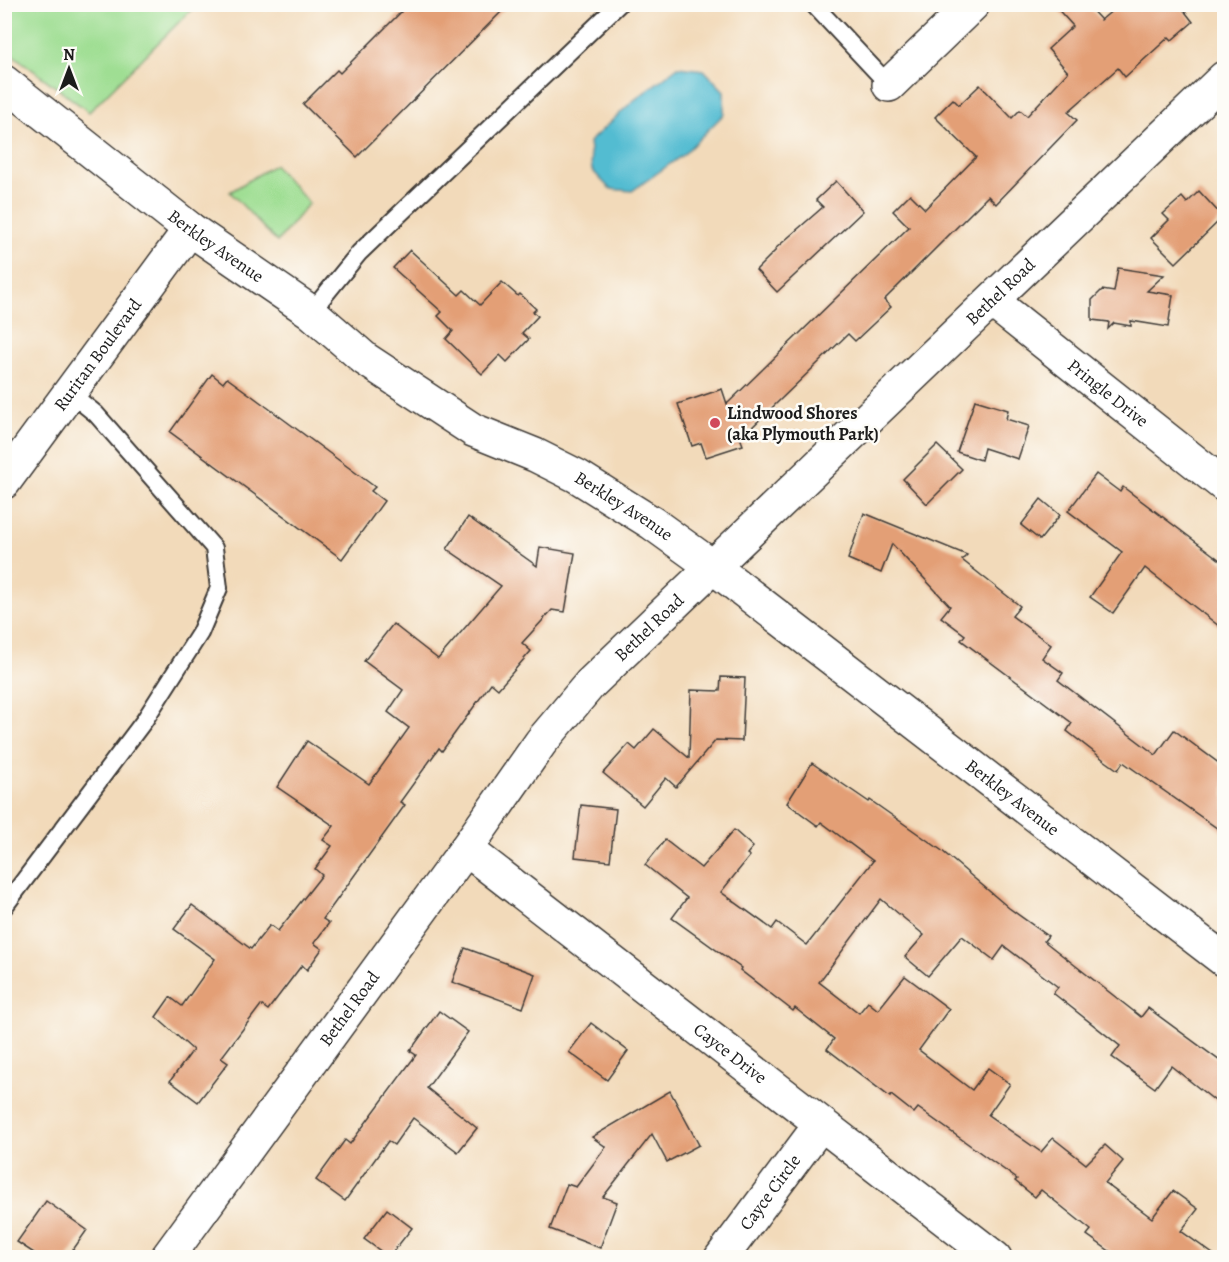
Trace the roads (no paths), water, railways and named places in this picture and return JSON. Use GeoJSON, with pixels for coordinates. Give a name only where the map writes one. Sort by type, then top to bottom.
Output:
{"type":"FeatureCollection","features":[{"type":"Feature","properties":{"kind":"street"},"geometry":{"type":"LineString","coordinates":[[889,85],[973,4]]}},
{"type":"Feature","properties":{"kind":"street","name":"Bethel Road"},"geometry":{"type":"LineString","coordinates":[[167,1257],[466,849],[541,742],[590,684],[1224,78]]}},
{"type":"Feature","properties":{"kind":"street","name":"Berkley Avenue"},"geometry":{"type":"LineString","coordinates":[[4,82],[190,229],[311,312],[365,359],[473,430],[535,454],[577,476],[652,524],[713,567],[1224,960]]}},
{"type":"Feature","properties":{"kind":"street","name":"Ruritan Boulevard"},"geometry":{"type":"LineString","coordinates":[[4,482],[190,229]]}},
{"type":"Feature","properties":{"kind":"street","name":"Pringle Drive"},"geometry":{"type":"LineString","coordinates":[[992,301],[1224,484]]}},
{"type":"Feature","properties":{"kind":"street","name":"Cayce Drive"},"geometry":{"type":"LineString","coordinates":[[466,849],[820,1125],[995,1257]]}},
{"type":"Feature","properties":{"kind":"street","name":"Cayce Circle"},"geometry":{"type":"LineString","coordinates":[[721,1257],[820,1125]]}},
{"type":"Feature","properties":{"kind":"lane"},"geometry":{"type":"LineString","coordinates":[[311,312],[359,253],[619,4]]}},
{"type":"Feature","properties":{"kind":"lane"},"geometry":{"type":"LineString","coordinates":[[818,6],[889,85]]}},
{"type":"Feature","properties":{"kind":"lane"},"geometry":{"type":"LineString","coordinates":[[4,907],[144,721],[200,633],[219,588],[213,548],[96,414],[70,393]]}},
{"type":"Feature","properties":{"kind":"water"},"geometry":{"type":"Polygon","coordinates":[[[678,67],[704,70],[724,91],[724,114],[684,154],[632,191],[610,189],[592,170],[589,142],[633,101],[678,67]]]}},
{"type":"Feature","properties":{"kind":"place","name":"Lindwood Shores (aka Plymouth Park)"},"geometry":{"type":"Point","coordinates":[715,423]}}]}
